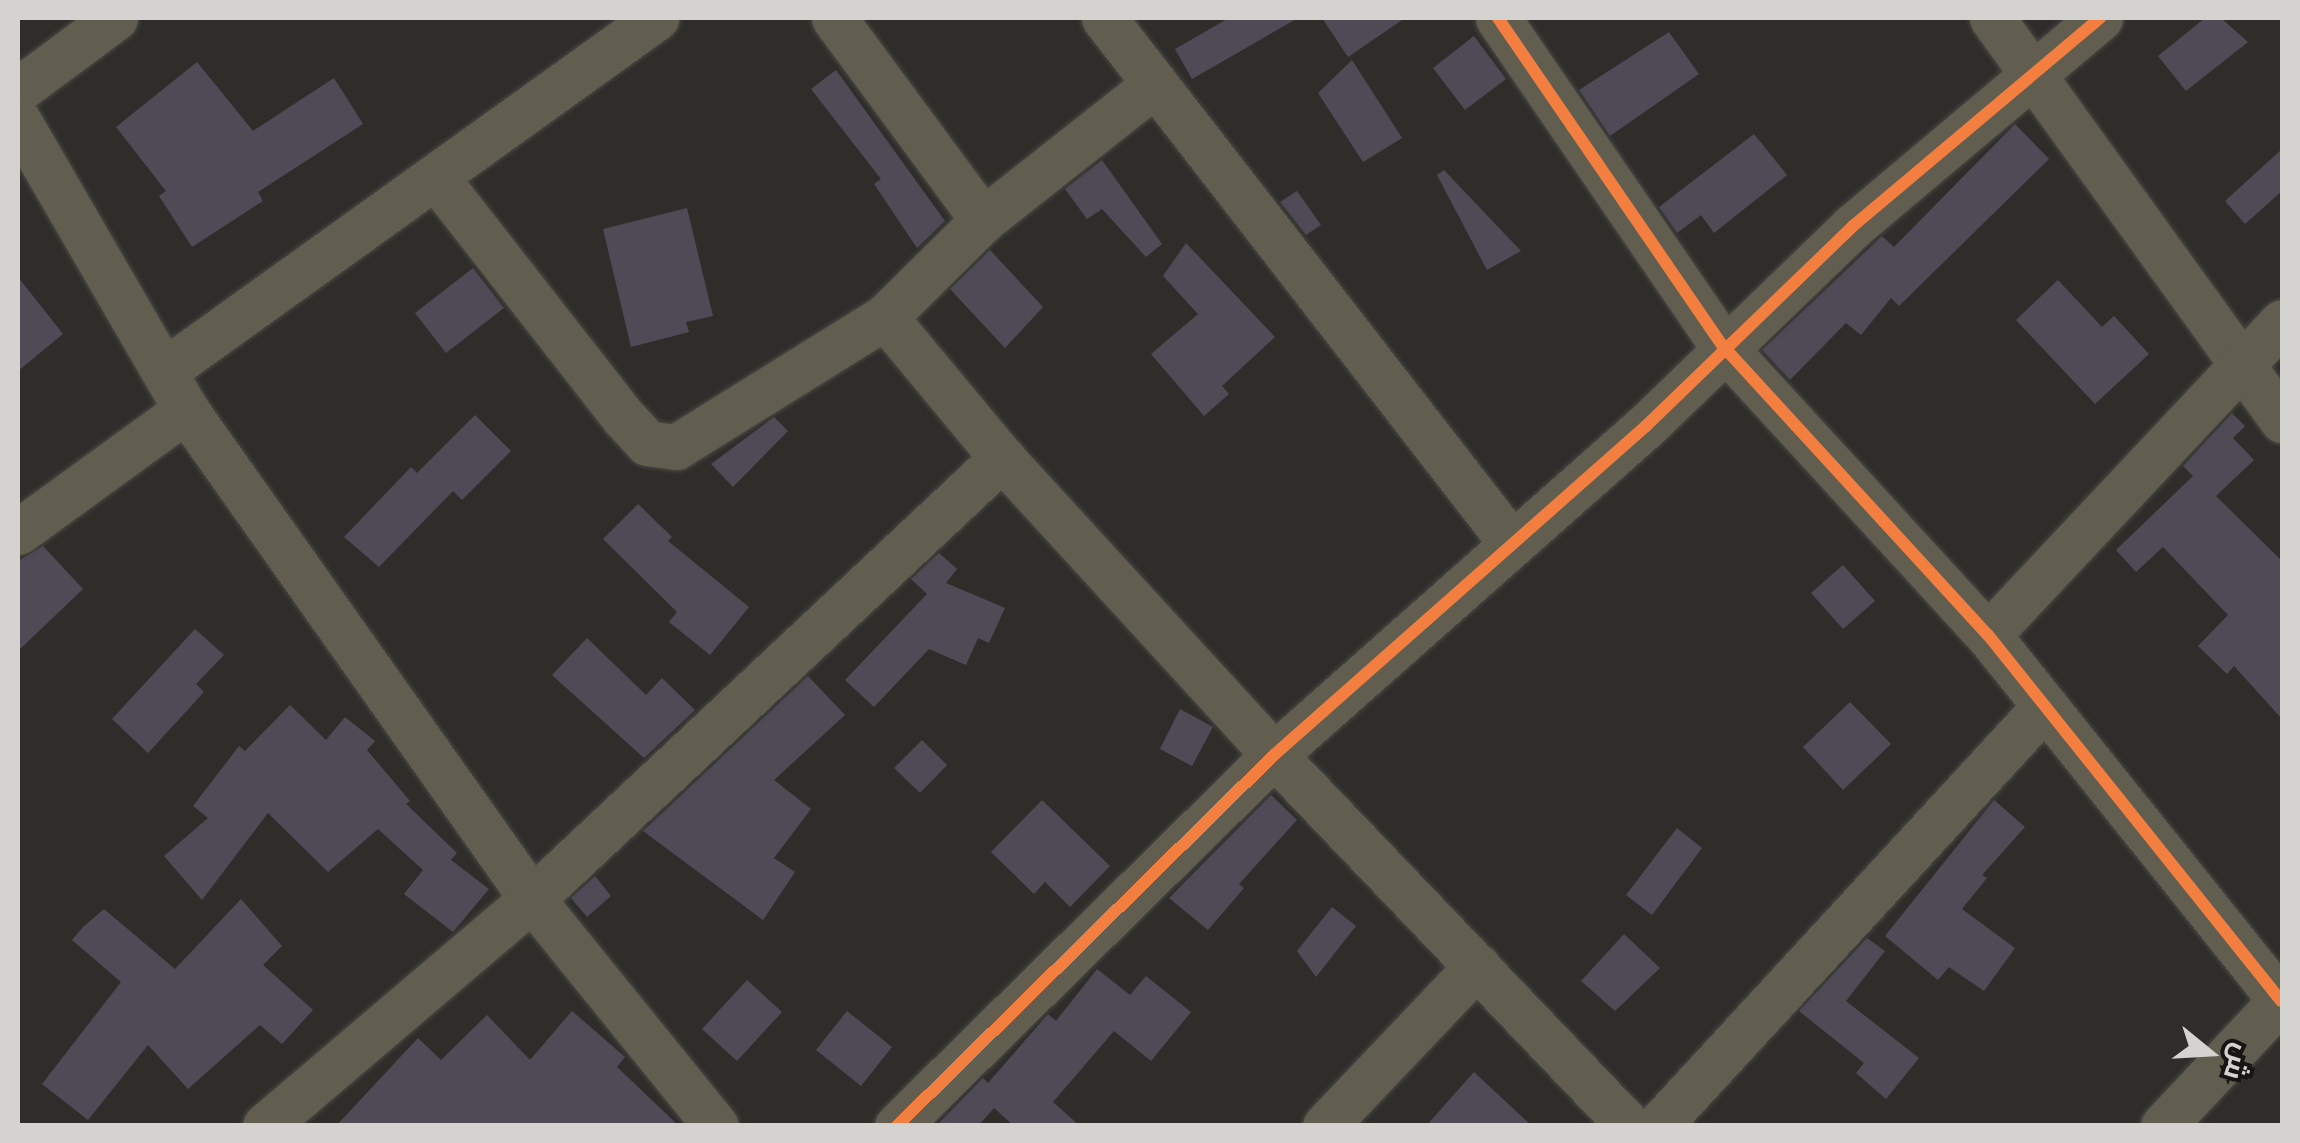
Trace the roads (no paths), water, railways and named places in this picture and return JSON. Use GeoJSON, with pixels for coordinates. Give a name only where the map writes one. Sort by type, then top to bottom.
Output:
{"type":"FeatureCollection","features":[{"type":"Feature","properties":{"kind":"street"},"geometry":{"type":"LineString","coordinates":[[18,90],[115,18]]}},
{"type":"Feature","properties":{"kind":"street"},"geometry":{"type":"LineString","coordinates":[[164,371],[438,180],[656,18]]}},
{"type":"Feature","properties":{"kind":"street"},"geometry":{"type":"LineString","coordinates":[[834,18],[983,220]]}},
{"type":"Feature","properties":{"kind":"street"},"geometry":{"type":"LineString","coordinates":[[1104,18],[1512,544]]}},
{"type":"Feature","properties":{"kind":"street"},"geometry":{"type":"LineString","coordinates":[[1498,18],[1722,346],[1988,635],[2282,1000],[2162,1126]]}},
{"type":"Feature","properties":{"kind":"street"},"geometry":{"type":"LineString","coordinates":[[1992,18],[2282,420]]}},
{"type":"Feature","properties":{"kind":"street"},"geometry":{"type":"LineString","coordinates":[[897,1126],[1274,755],[1646,426],[1722,346],[2100,18]]}},
{"type":"Feature","properties":{"kind":"street"},"geometry":{"type":"LineString","coordinates":[[438,180],[646,443],[676,447],[886,317],[983,220],[1154,84]]}},
{"type":"Feature","properties":{"kind":"street"},"geometry":{"type":"LineString","coordinates":[[18,120],[186,410],[532,899],[716,1126]]}},
{"type":"Feature","properties":{"kind":"street"},"geometry":{"type":"LineString","coordinates":[[886,317],[1002,458],[1274,755],[1629,1126]]}},
{"type":"Feature","properties":{"kind":"street"},"geometry":{"type":"LineString","coordinates":[[1988,635],[2282,322]]}},
{"type":"Feature","properties":{"kind":"street"},"geometry":{"type":"LineString","coordinates":[[18,532],[186,410]]}},
{"type":"Feature","properties":{"kind":"street"},"geometry":{"type":"LineString","coordinates":[[265,1126],[532,899],[1002,458]]}},
{"type":"Feature","properties":{"kind":"street"},"geometry":{"type":"LineString","coordinates":[[1658,1126],[2045,706]]}},
{"type":"Feature","properties":{"kind":"street"},"geometry":{"type":"LineString","coordinates":[[1326,1126],[1476,966]]}}]}
